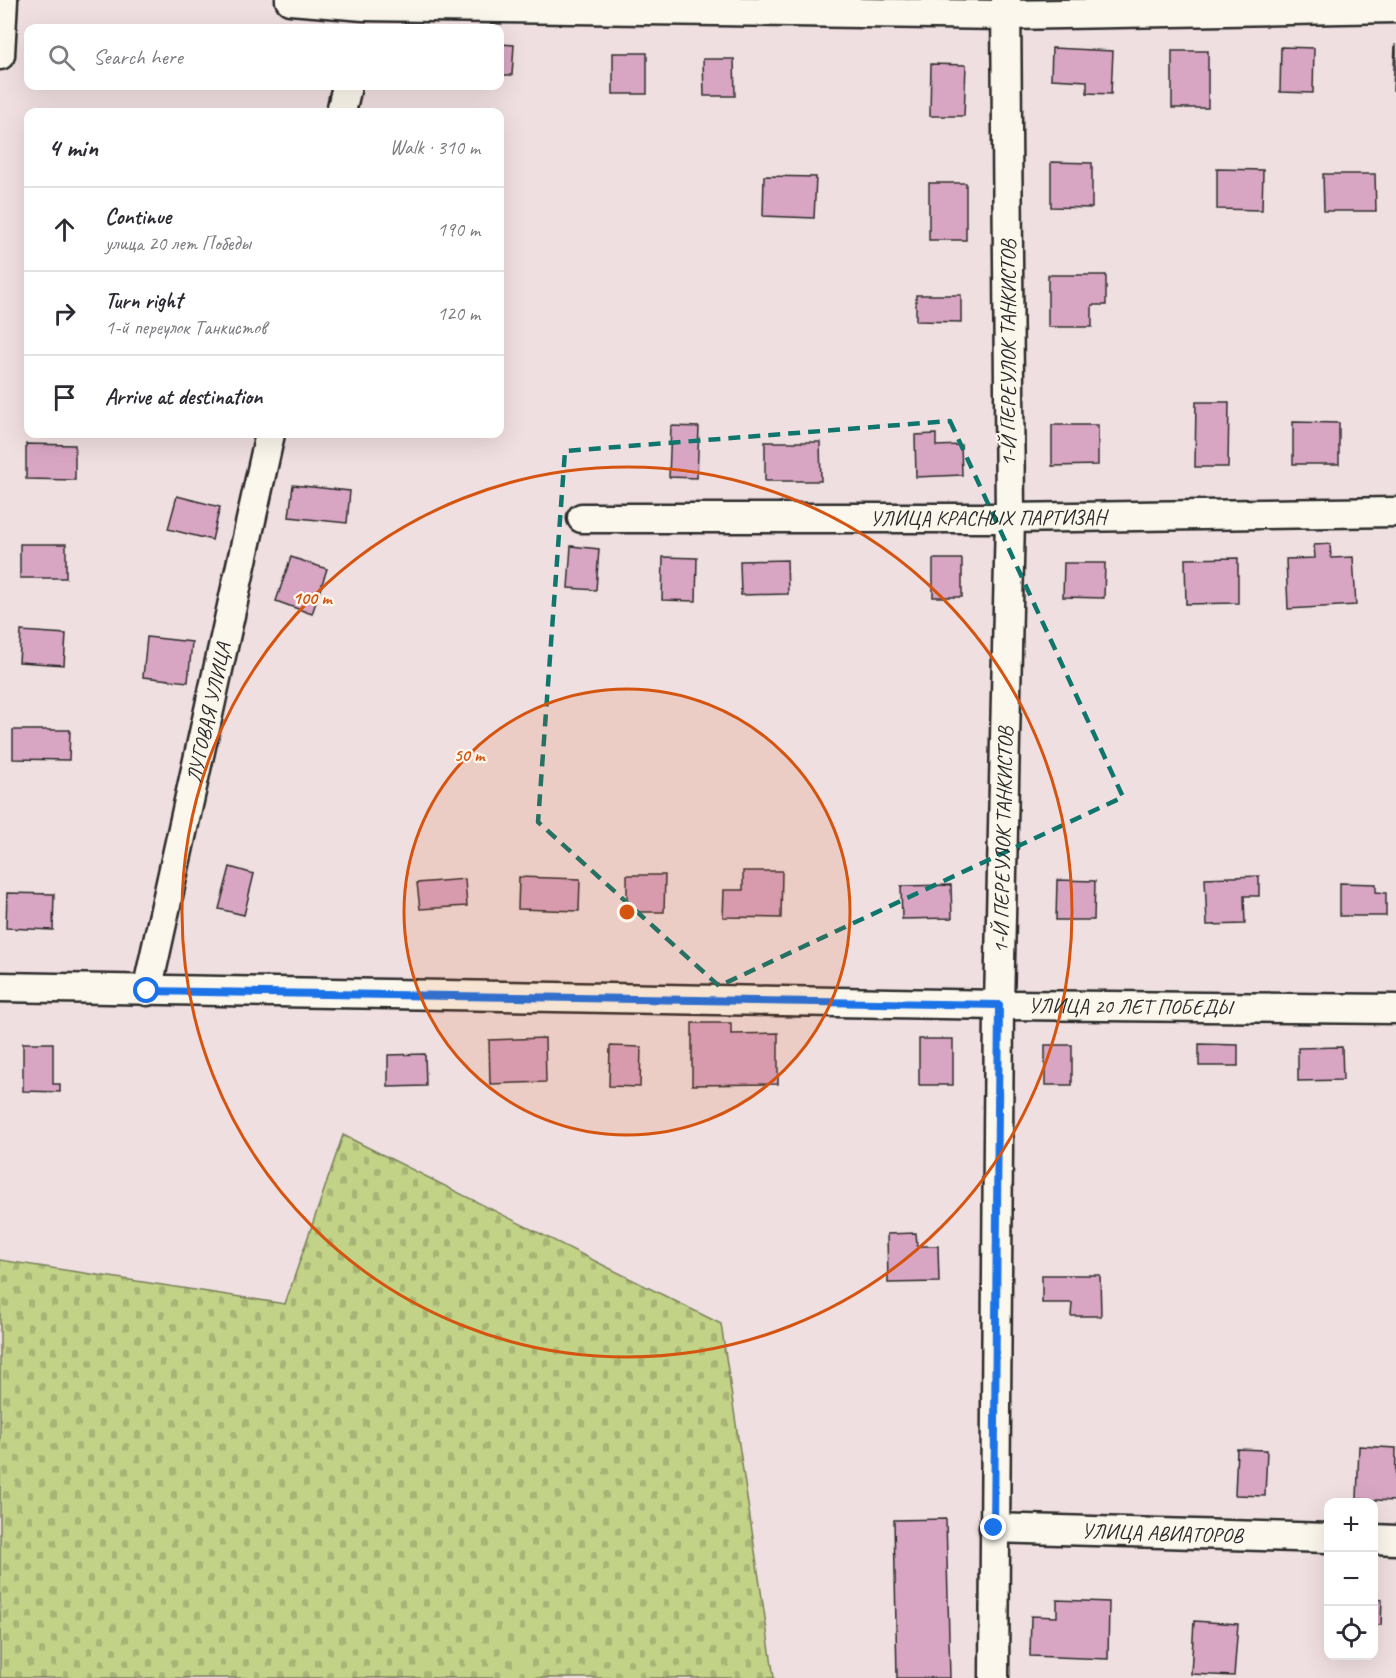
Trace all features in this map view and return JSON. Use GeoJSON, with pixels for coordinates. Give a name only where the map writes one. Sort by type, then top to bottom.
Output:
{"type":"FeatureCollection","features":[{"type":"Feature","properties":{"kind":"street"},"geometry":{"type":"LineString","coordinates":[[0,55],[3,0]]}},
{"type":"Feature","properties":{"kind":"street"},"geometry":{"type":"LineString","coordinates":[[290,0],[362,17],[1006,8],[1396,8]]}},
{"type":"Feature","properties":{"kind":"street","name":"1-Й ПЕРЕУЛОК ТАНКИСТОВ"},"geometry":{"type":"LineString","coordinates":[[994,1678],[999,1005],[1010,518],[1006,8]]}},
{"type":"Feature","properties":{"kind":"street"},"geometry":{"type":"LineString","coordinates":[[342,108],[346,90]]}},
{"type":"Feature","properties":{"kind":"street","name":"ЛУГОВАЯ УЛИЦА"},"geometry":{"type":"LineString","coordinates":[[147,991],[269,438]]}},
{"type":"Feature","properties":{"kind":"street","name":"УЛИЦА КРАСНЫХ ПАРТИЗАН"},"geometry":{"type":"LineString","coordinates":[[582,518],[1010,518],[1396,512]]}},
{"type":"Feature","properties":{"kind":"street","name":"УЛИЦА 20 ЛЕТ ПОБЕДЫ"},"geometry":{"type":"LineString","coordinates":[[0,987],[1396,1010]]}},
{"type":"Feature","properties":{"kind":"street","name":"УЛИЦА АВИАТОРОВ"},"geometry":{"type":"LineString","coordinates":[[994,1528],[1324,1538]]}},
{"type":"Feature","properties":{"kind":"street"},"geometry":{"type":"LineString","coordinates":[[1378,1539],[1396,1540]]}},
{"type":"Feature","properties":{"kind":"highlighted area"},"geometry":{"type":"Polygon","coordinates":[[[950,421],[1123,797],[719,986],[538,822],[565,451],[950,421]]]}},
{"type":"Feature","properties":{"kind":"green space"},"geometry":{"type":"Polygon","coordinates":[[[343,1135],[721,1324],[774,1678],[0,1678],[0,1260],[285,1304],[343,1135]]]}},
{"type":"Feature","properties":{"kind":"building"},"geometry":{"type":"Polygon","coordinates":[[[504,44],[514,45],[512,75],[504,75],[504,44]]]}},
{"type":"Feature","properties":{"kind":"building"},"geometry":{"type":"Polygon","coordinates":[[[1395,45],[1396,90],[1393,90],[1395,45]]]}},
{"type":"Feature","properties":{"kind":"building"},"geometry":{"type":"Polygon","coordinates":[[[1281,47],[1314,48],[1313,93],[1280,92],[1281,47]]]}},
{"type":"Feature","properties":{"kind":"building"},"geometry":{"type":"Polygon","coordinates":[[[1052,48],[1113,51],[1111,94],[1087,93],[1087,81],[1051,79],[1052,48]]]}},
{"type":"Feature","properties":{"kind":"building"},"geometry":{"type":"Polygon","coordinates":[[[1172,51],[1208,51],[1208,108],[1172,108],[1172,51]]]}},
{"type":"Feature","properties":{"kind":"building"},"geometry":{"type":"Polygon","coordinates":[[[613,53],[647,53],[647,94],[613,94],[613,53]]]}},
{"type":"Feature","properties":{"kind":"building"},"geometry":{"type":"Polygon","coordinates":[[[703,59],[734,59],[735,96],[704,96],[703,59]]]}},
{"type":"Feature","properties":{"kind":"building"},"geometry":{"type":"Polygon","coordinates":[[[931,64],[966,65],[964,116],[930,116],[931,64]]]}},
{"type":"Feature","properties":{"kind":"building"},"geometry":{"type":"Polygon","coordinates":[[[1051,162],[1092,163],[1092,208],[1051,207],[1051,162]]]}},
{"type":"Feature","properties":{"kind":"building"},"geometry":{"type":"Polygon","coordinates":[[[1217,169],[1263,170],[1262,210],[1217,209],[1217,169]]]}},
{"type":"Feature","properties":{"kind":"building"},"geometry":{"type":"Polygon","coordinates":[[[1323,174],[1375,174],[1376,211],[1324,211],[1323,174]]]}},
{"type":"Feature","properties":{"kind":"building"},"geometry":{"type":"Polygon","coordinates":[[[764,176],[816,177],[814,218],[763,216],[764,176]]]}},
{"type":"Feature","properties":{"kind":"building"},"geometry":{"type":"Polygon","coordinates":[[[929,183],[966,183],[966,240],[929,240],[929,183]]]}},
{"type":"Feature","properties":{"kind":"building"},"geometry":{"type":"Polygon","coordinates":[[[1048,275],[1106,275],[1106,305],[1092,305],[1092,327],[1048,327],[1048,275]]]}},
{"type":"Feature","properties":{"kind":"building"},"geometry":{"type":"Polygon","coordinates":[[[916,295],[961,295],[961,322],[916,321],[916,295]]]}},
{"type":"Feature","properties":{"kind":"building"},"geometry":{"type":"Polygon","coordinates":[[[1196,402],[1229,402],[1228,467],[1195,467],[1196,402]]]}},
{"type":"Feature","properties":{"kind":"building"},"geometry":{"type":"Polygon","coordinates":[[[1293,422],[1339,423],[1339,464],[1293,464],[1293,422]]]}},
{"type":"Feature","properties":{"kind":"building"},"geometry":{"type":"Polygon","coordinates":[[[1052,425],[1098,425],[1098,465],[1052,466],[1052,425]]]}},
{"type":"Feature","properties":{"kind":"building"},"geometry":{"type":"Polygon","coordinates":[[[671,426],[699,427],[697,478],[669,477],[671,426]]]}},
{"type":"Feature","properties":{"kind":"building"},"geometry":{"type":"Polygon","coordinates":[[[936,434],[936,446],[961,445],[962,475],[916,477],[915,435],[936,434]]]}},
{"type":"Feature","properties":{"kind":"building"},"geometry":{"type":"Polygon","coordinates":[[[765,442],[820,442],[821,481],[765,481],[765,442]]]}},
{"type":"Feature","properties":{"kind":"building"},"geometry":{"type":"Polygon","coordinates":[[[26,444],[75,445],[75,480],[26,479],[26,444]]]}},
{"type":"Feature","properties":{"kind":"building"},"geometry":{"type":"Polygon","coordinates":[[[293,485],[350,491],[347,523],[289,517],[293,485]]]}},
{"type":"Feature","properties":{"kind":"building"},"geometry":{"type":"Polygon","coordinates":[[[177,496],[220,507],[212,540],[168,529],[177,496]]]}},
{"type":"Feature","properties":{"kind":"building"},"geometry":{"type":"Polygon","coordinates":[[[20,544],[66,544],[66,578],[20,578],[20,544]]]}},
{"type":"Feature","properties":{"kind":"building"},"geometry":{"type":"Polygon","coordinates":[[[1330,544],[1331,558],[1353,557],[1356,605],[1288,609],[1286,559],[1315,558],[1314,545],[1330,544]]]}},
{"type":"Feature","properties":{"kind":"building"},"geometry":{"type":"Polygon","coordinates":[[[571,546],[599,549],[596,590],[568,588],[571,546]]]}},
{"type":"Feature","properties":{"kind":"building"},"geometry":{"type":"Polygon","coordinates":[[[291,557],[327,569],[312,614],[276,601],[291,557]]]}},
{"type":"Feature","properties":{"kind":"building"},"geometry":{"type":"Polygon","coordinates":[[[663,557],[697,558],[696,601],[662,600],[663,557]]]}},
{"type":"Feature","properties":{"kind":"building"},"geometry":{"type":"Polygon","coordinates":[[[1238,558],[1238,603],[1186,604],[1185,559],[1238,558]]]}},
{"type":"Feature","properties":{"kind":"building"},"geometry":{"type":"Polygon","coordinates":[[[933,559],[962,559],[962,597],[933,597],[933,559]]]}},
{"type":"Feature","properties":{"kind":"building"},"geometry":{"type":"Polygon","coordinates":[[[787,560],[788,594],[741,595],[740,561],[787,560]]]}},
{"type":"Feature","properties":{"kind":"building"},"geometry":{"type":"Polygon","coordinates":[[[1064,563],[1105,563],[1104,598],[1063,597],[1064,563]]]}},
{"type":"Feature","properties":{"kind":"building"},"geometry":{"type":"Polygon","coordinates":[[[21,631],[66,634],[64,665],[19,662],[21,631]]]}},
{"type":"Feature","properties":{"kind":"building"},"geometry":{"type":"Polygon","coordinates":[[[147,637],[192,642],[188,682],[143,677],[147,637]]]}},
{"type":"Feature","properties":{"kind":"building"},"geometry":{"type":"Polygon","coordinates":[[[13,730],[70,730],[69,760],[13,759],[13,730]]]}},
{"type":"Feature","properties":{"kind":"building"},"geometry":{"type":"Polygon","coordinates":[[[230,867],[254,874],[244,915],[219,909],[230,867]]]}},
{"type":"Feature","properties":{"kind":"building"},"geometry":{"type":"Polygon","coordinates":[[[743,871],[782,871],[781,918],[723,917],[724,890],[743,890],[743,871]]]}},
{"type":"Feature","properties":{"kind":"building"},"geometry":{"type":"Polygon","coordinates":[[[627,875],[665,875],[664,912],[627,912],[627,875]]]}},
{"type":"Feature","properties":{"kind":"building"},"geometry":{"type":"Polygon","coordinates":[[[1259,876],[1259,896],[1244,896],[1245,924],[1207,925],[1205,878],[1259,876]]]}},
{"type":"Feature","properties":{"kind":"building"},"geometry":{"type":"Polygon","coordinates":[[[519,877],[580,879],[579,911],[518,909],[519,877]]]}},
{"type":"Feature","properties":{"kind":"building"},"geometry":{"type":"Polygon","coordinates":[[[465,879],[467,906],[420,909],[417,883],[465,879]]]}},
{"type":"Feature","properties":{"kind":"building"},"geometry":{"type":"Polygon","coordinates":[[[1057,880],[1095,881],[1094,920],[1056,920],[1057,880]]]}},
{"type":"Feature","properties":{"kind":"building"},"geometry":{"type":"Polygon","coordinates":[[[1340,883],[1376,884],[1376,892],[1386,893],[1386,916],[1340,916],[1340,883]]]}},
{"type":"Feature","properties":{"kind":"building"},"geometry":{"type":"Polygon","coordinates":[[[951,885],[952,918],[902,919],[901,886],[951,885]]]}},
{"type":"Feature","properties":{"kind":"building"},"geometry":{"type":"Polygon","coordinates":[[[7,893],[54,894],[53,930],[6,928],[7,893]]]}},
{"type":"Feature","properties":{"kind":"building"},"geometry":{"type":"Polygon","coordinates":[[[692,1023],[731,1023],[731,1034],[778,1033],[778,1084],[692,1085],[692,1023]]]}},
{"type":"Feature","properties":{"kind":"building"},"geometry":{"type":"Polygon","coordinates":[[[545,1038],[546,1082],[490,1084],[489,1040],[545,1038]]]}},
{"type":"Feature","properties":{"kind":"building"},"geometry":{"type":"Polygon","coordinates":[[[919,1039],[953,1039],[953,1085],[919,1085],[919,1039]]]}},
{"type":"Feature","properties":{"kind":"building"},"geometry":{"type":"Polygon","coordinates":[[[23,1043],[53,1043],[53,1084],[60,1084],[60,1092],[23,1091],[23,1043]]]}},
{"type":"Feature","properties":{"kind":"building"},"geometry":{"type":"Polygon","coordinates":[[[1199,1044],[1238,1045],[1238,1066],[1199,1066],[1199,1044]]]}},
{"type":"Feature","properties":{"kind":"building"},"geometry":{"type":"Polygon","coordinates":[[[1045,1045],[1072,1045],[1072,1085],[1045,1085],[1045,1045]]]}},
{"type":"Feature","properties":{"kind":"building"},"geometry":{"type":"Polygon","coordinates":[[[610,1046],[641,1047],[640,1087],[609,1086],[610,1046]]]}},
{"type":"Feature","properties":{"kind":"building"},"geometry":{"type":"Polygon","coordinates":[[[1342,1047],[1343,1080],[1298,1081],[1298,1048],[1342,1047]]]}},
{"type":"Feature","properties":{"kind":"building"},"geometry":{"type":"Polygon","coordinates":[[[425,1054],[426,1086],[388,1087],[388,1055],[425,1054]]]}},
{"type":"Feature","properties":{"kind":"building"},"geometry":{"type":"Polygon","coordinates":[[[916,1233],[917,1246],[938,1246],[939,1282],[888,1283],[887,1234],[916,1233]]]}},
{"type":"Feature","properties":{"kind":"building"},"geometry":{"type":"Polygon","coordinates":[[[1042,1275],[1100,1275],[1101,1316],[1071,1316],[1072,1303],[1042,1303],[1042,1275]]]}},
{"type":"Feature","properties":{"kind":"building"},"geometry":{"type":"Polygon","coordinates":[[[1359,1446],[1396,1448],[1395,1501],[1357,1498],[1359,1446]]]}},
{"type":"Feature","properties":{"kind":"building"},"geometry":{"type":"Polygon","coordinates":[[[1237,1449],[1267,1450],[1265,1496],[1235,1495],[1237,1449]]]}},
{"type":"Feature","properties":{"kind":"building"},"geometry":{"type":"Polygon","coordinates":[[[946,1519],[950,1678],[897,1678],[894,1520],[946,1519]]]}},
{"type":"Feature","properties":{"kind":"building"},"geometry":{"type":"Polygon","coordinates":[[[1057,1600],[1109,1602],[1108,1659],[1030,1656],[1031,1616],[1057,1617],[1057,1600]]]}},
{"type":"Feature","properties":{"kind":"building"},"geometry":{"type":"Polygon","coordinates":[[[1378,1600],[1382,1600],[1381,1625],[1378,1625],[1378,1600]]]}},
{"type":"Feature","properties":{"kind":"building"},"geometry":{"type":"Polygon","coordinates":[[[1194,1621],[1238,1624],[1234,1676],[1191,1674],[1194,1621]]]}},
{"type":"Feature","properties":{"kind":"route"},"geometry":{"type":"LineString","coordinates":[[147,991],[999,1005],[994,1528]]}}]}
